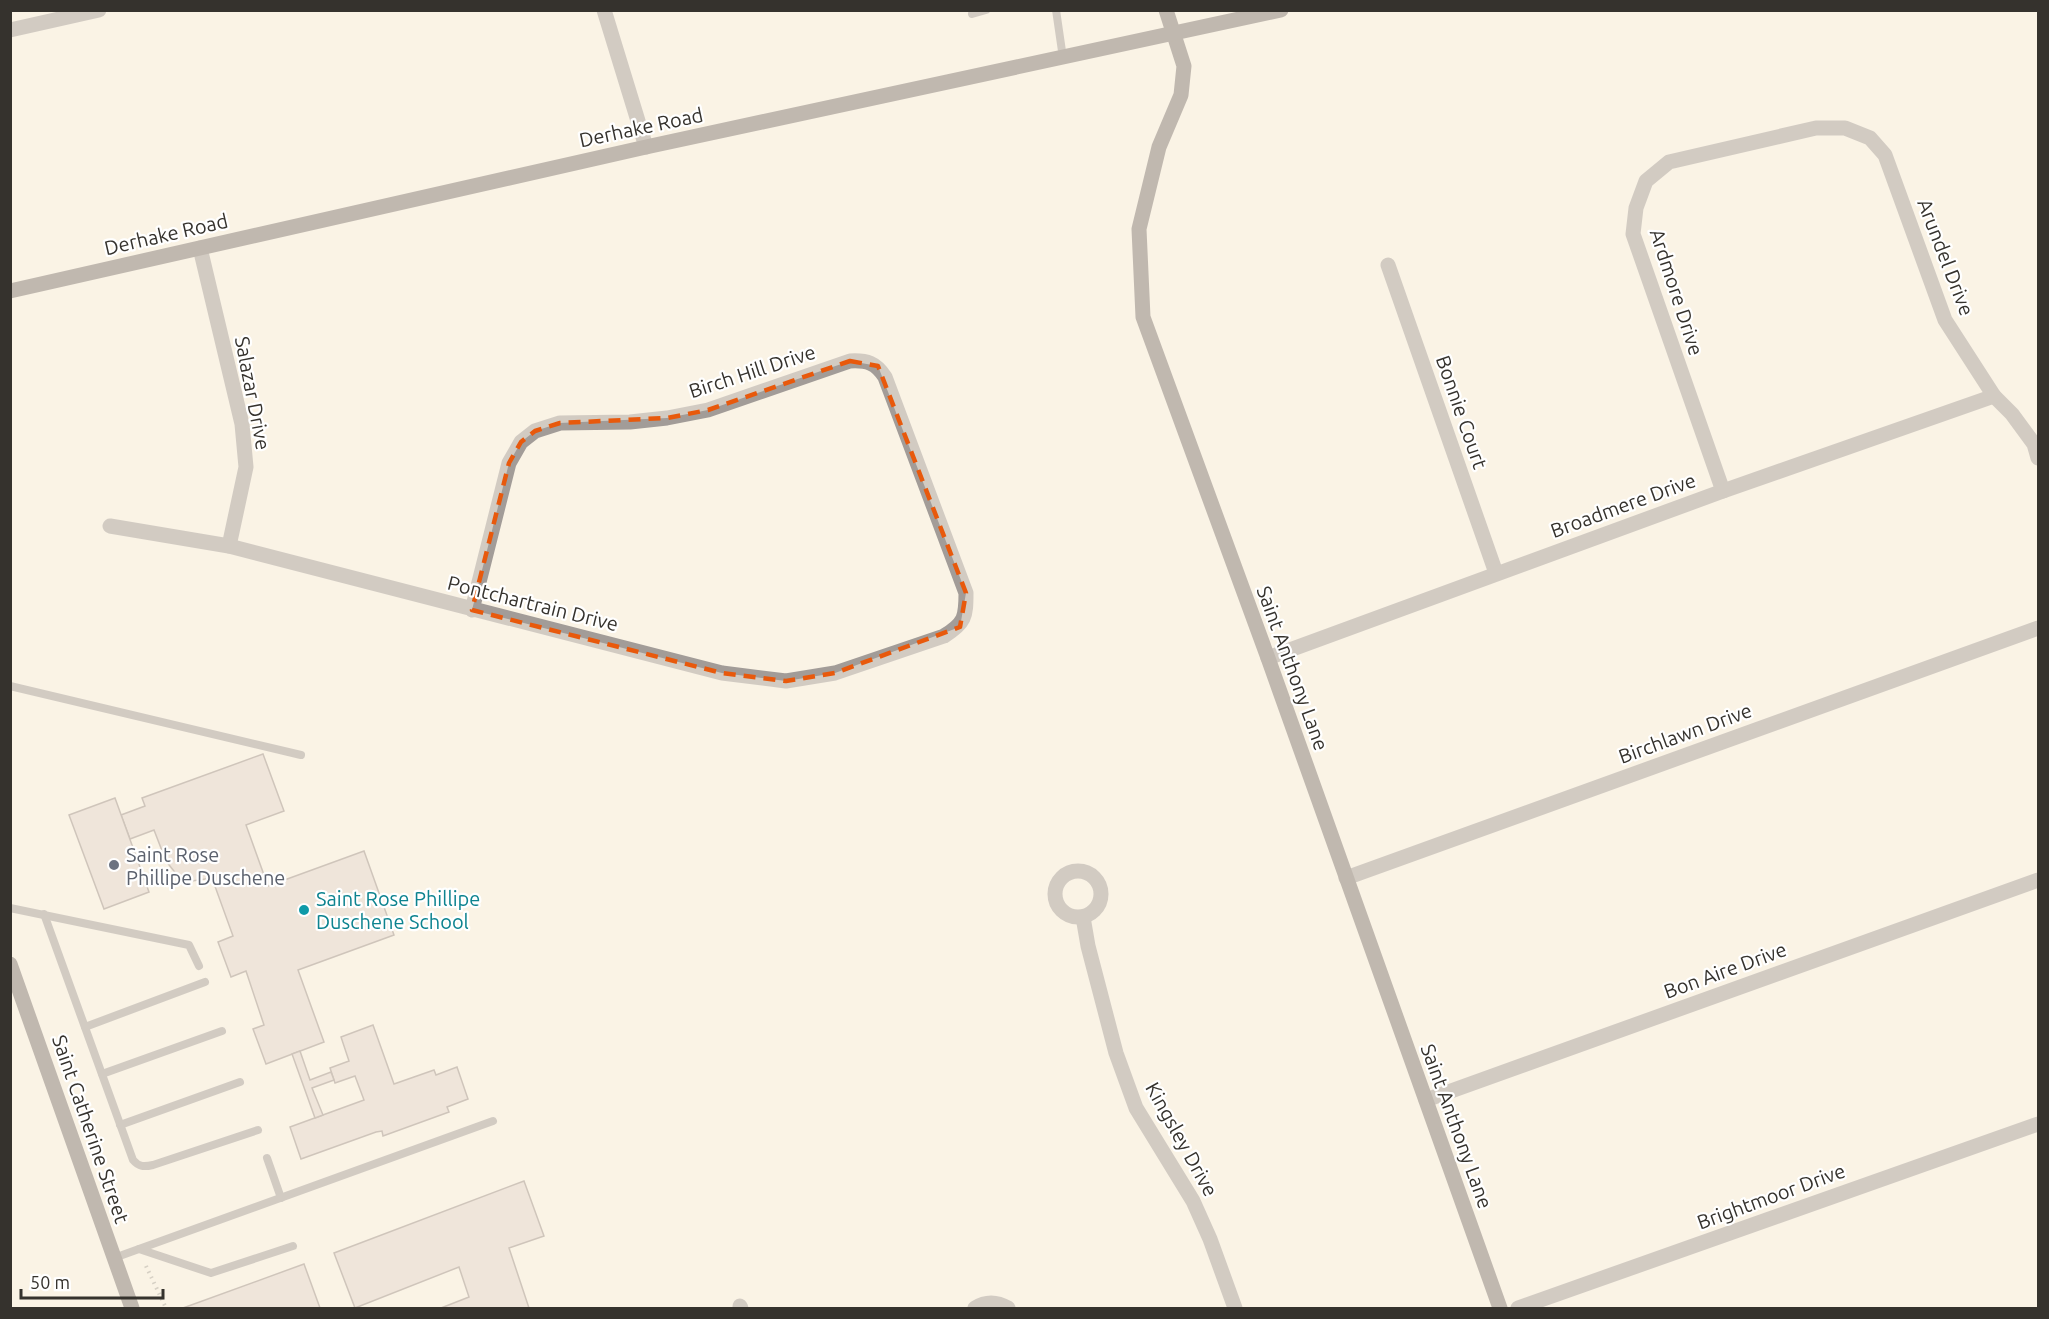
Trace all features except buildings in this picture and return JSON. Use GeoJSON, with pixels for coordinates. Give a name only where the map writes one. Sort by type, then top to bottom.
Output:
{"type":"FeatureCollection","features":[{"type":"Feature","properties":{"kind":"street"},"geometry":{"type":"LineString","coordinates":[[10,30],[99,10]]}},
{"type":"Feature","properties":{"kind":"street"},"geometry":{"type":"LineString","coordinates":[[604,10],[646,147]]}},
{"type":"Feature","properties":{"kind":"street","name":"Saint Anthony Lane"},"geometry":{"type":"LineString","coordinates":[[1166,10],[1184,66],[1181,95],[1159,147],[1139,229],[1143,317],[1268,658],[1500,1308]]}},
{"type":"Feature","properties":{"kind":"street","name":"Derhake Road"},"geometry":{"type":"LineString","coordinates":[[10,291],[646,147],[1281,10]]}},
{"type":"Feature","properties":{"kind":"street","name":"Ardmore Drive"},"geometry":{"type":"LineString","coordinates":[[1723,491],[1633,234],[1636,208],[1646,182],[1669,162],[1816,128],[1845,128],[1853,131],[1870,138],[1885,155]]}},
{"type":"Feature","properties":{"kind":"street","name":"Arundel Drive"},"geometry":{"type":"LineString","coordinates":[[1885,155],[1946,320],[1994,396],[2012,414],[2034,444],[2038,458]]}},
{"type":"Feature","properties":{"kind":"street","name":"Salazar Drive"},"geometry":{"type":"LineString","coordinates":[[200,248],[242,424],[246,467],[229,546]]}},
{"type":"Feature","properties":{"kind":"street","name":"Bonnie Court"},"geometry":{"type":"LineString","coordinates":[[1388,265],[1496,573]]}},
{"type":"Feature","properties":{"kind":"street","name":"Birch Hill Drive"},"geometry":{"type":"LineString","coordinates":[[472,610],[509,463],[521,442],[535,431],[560,423],[630,422],[708,410],[850,361],[865,360],[878,366],[885,377],[966,593],[966,611],[960,627],[944,636]]}},
{"type":"Feature","properties":{"kind":"street","name":"Broadmere Drive"},"geometry":{"type":"LineString","coordinates":[[1268,658],[1723,491],[1994,396]]}},
{"type":"Feature","properties":{"kind":"street","name":"Pontchartrain Drive"},"geometry":{"type":"LineString","coordinates":[[110,526],[229,546],[722,673],[786,681],[835,673],[944,636]]}},
{"type":"Feature","properties":{"kind":"street","name":"Birchlawn Drive"},"geometry":{"type":"LineString","coordinates":[[1347,878],[2038,628]]}},
{"type":"Feature","properties":{"kind":"street","name":"Bon Aire Drive"},"geometry":{"type":"LineString","coordinates":[[1426,1100],[2038,880]]}},
{"type":"Feature","properties":{"kind":"street","name":"Kingsley Drive"},"geometry":{"type":"LineString","coordinates":[[1083,917],[1088,946],[1116,1053],[1136,1108],[1193,1201],[1210,1239],[1235,1308]]}},
{"type":"Feature","properties":{"kind":"street","name":"Saint Catherine Street"},"geometry":{"type":"LineString","coordinates":[[10,964],[132,1308]]}},
{"type":"Feature","properties":{"kind":"street","name":"Brightmoor Drive"},"geometry":{"type":"LineString","coordinates":[[1518,1308],[2038,1124]]}},
{"type":"Feature","properties":{"kind":"street"},"geometry":{"type":"LineString","coordinates":[[975,1308],[992,1302],[1008,1308]]}},
{"type":"Feature","properties":{"kind":"lane"},"geometry":{"type":"LineString","coordinates":[[972,14],[986,10]]}},
{"type":"Feature","properties":{"kind":"lane"},"geometry":{"type":"LineString","coordinates":[[1055,11],[1063,58]]}},
{"type":"Feature","properties":{"kind":"lane"},"geometry":{"type":"LineString","coordinates":[[10,686],[301,755]]}},
{"type":"Feature","properties":{"kind":"lane"},"geometry":{"type":"LineString","coordinates":[[10,908],[189,945],[199,966]]}},
{"type":"Feature","properties":{"kind":"lane"},"geometry":{"type":"LineString","coordinates":[[44,914],[133,1160],[145,1167],[258,1130]]}},
{"type":"Feature","properties":{"kind":"lane"},"geometry":{"type":"LineString","coordinates":[[85,1027],[205,982]]}},
{"type":"Feature","properties":{"kind":"lane"},"geometry":{"type":"LineString","coordinates":[[102,1074],[222,1031]]}},
{"type":"Feature","properties":{"kind":"lane"},"geometry":{"type":"LineString","coordinates":[[120,1125],[240,1082]]}},
{"type":"Feature","properties":{"kind":"lane"},"geometry":{"type":"LineString","coordinates":[[114,1258],[493,1121]]}},
{"type":"Feature","properties":{"kind":"lane"},"geometry":{"type":"LineString","coordinates":[[267,1158],[281,1198]]}},
{"type":"Feature","properties":{"kind":"lane"},"geometry":{"type":"LineString","coordinates":[[139,1249],[211,1273],[292,1246]]}},
{"type":"Feature","properties":{"kind":"path"},"geometry":{"type":"LineString","coordinates":[[139,1249],[166,1308]]}},
{"type":"Feature","properties":{"kind":"highlighted area"},"geometry":{"type":"Polygon","coordinates":[[[850,361],[878,366],[966,593],[960,627],[835,673],[786,681],[722,673],[472,610],[509,463],[521,442],[535,431],[560,423],[667,418],[708,410],[850,361]]]}},
{"type":"Feature","properties":{"kind":"place","name":"Saint Rose Phillipe Duschene"},"geometry":{"type":"Point","coordinates":[114,865]}},
{"type":"Feature","properties":{"kind":"place","name":"Saint Rose Phillipe Duschene School"},"geometry":{"type":"Point","coordinates":[304,910]}}]}
